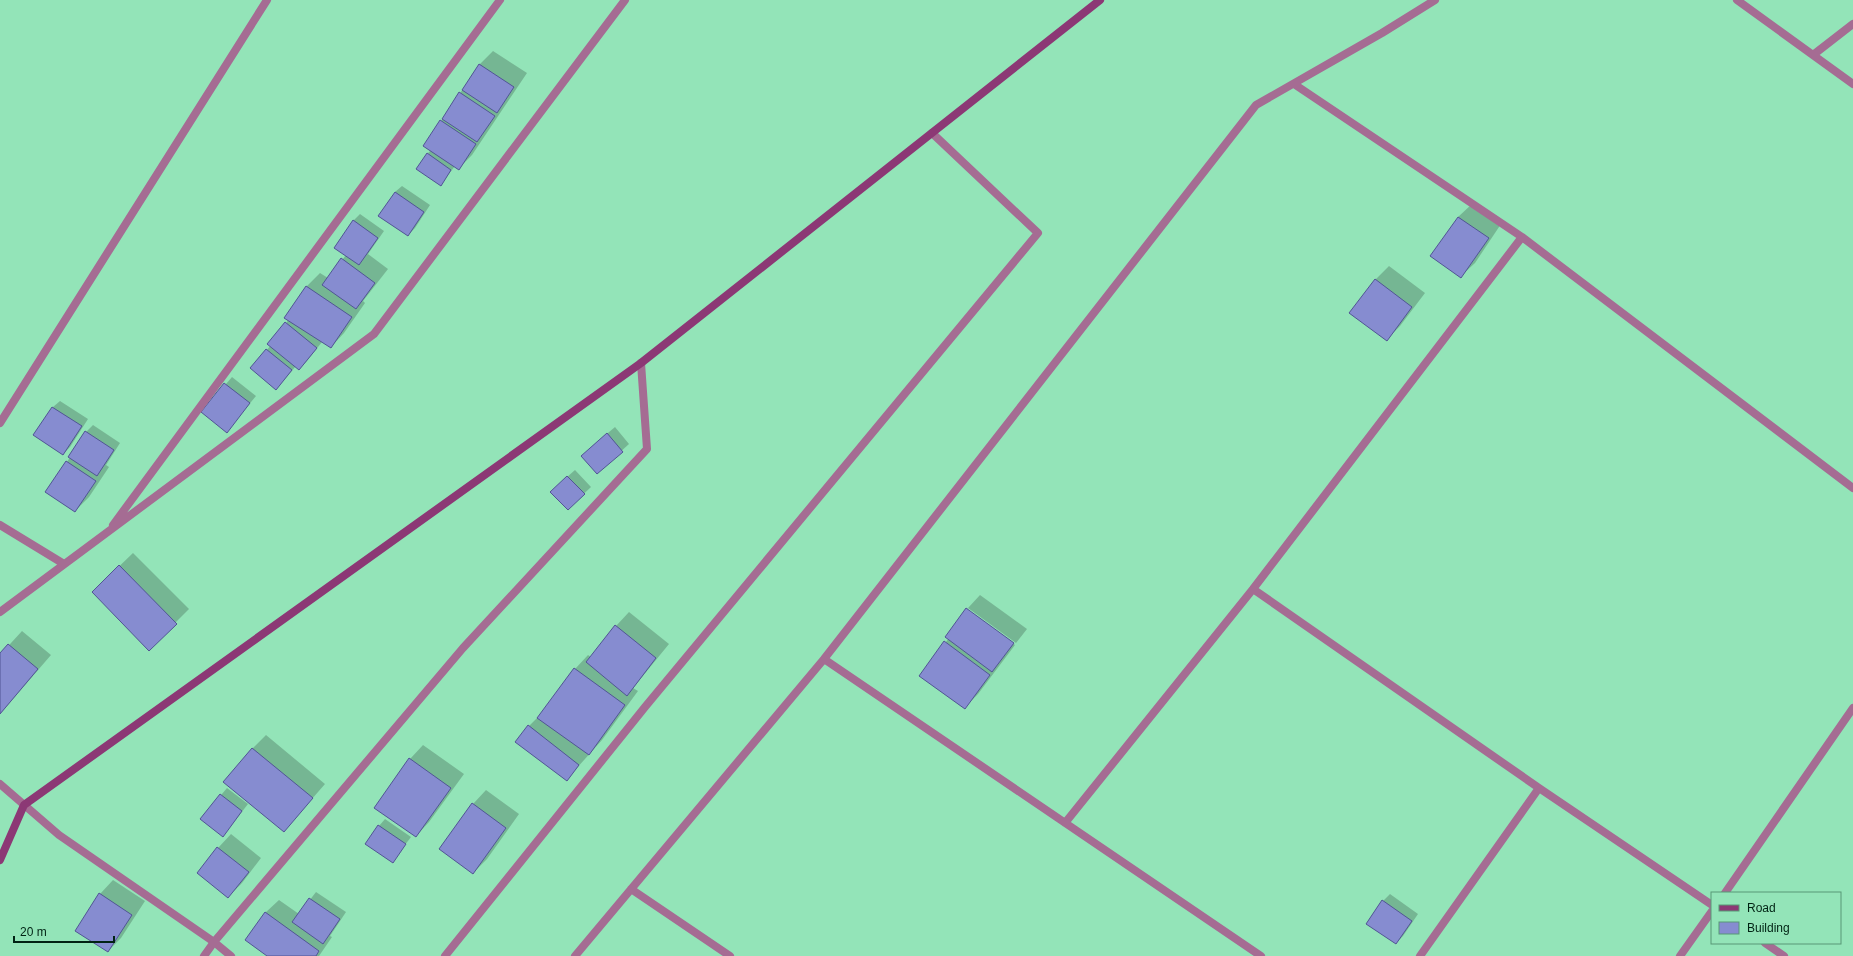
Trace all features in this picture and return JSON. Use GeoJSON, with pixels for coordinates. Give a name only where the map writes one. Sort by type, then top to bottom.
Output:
{"type":"FeatureCollection","features":[{"type":"Feature","properties":{"kind":"street"},"geometry":{"type":"LineString","coordinates":[[0,423],[267,0]]}},
{"type":"Feature","properties":{"kind":"street"},"geometry":{"type":"LineString","coordinates":[[108,532],[500,0]]}},
{"type":"Feature","properties":{"kind":"street"},"geometry":{"type":"LineString","coordinates":[[0,612],[374,334],[626,0]]}},
{"type":"Feature","properties":{"kind":"street"},"geometry":{"type":"LineString","coordinates":[[0,860],[24,805],[641,363],[1100,0]]}},
{"type":"Feature","properties":{"kind":"street"},"geometry":{"type":"LineString","coordinates":[[575,956],[824,659],[1256,105],[1382,33],[1435,0]]}},
{"type":"Feature","properties":{"kind":"street"},"geometry":{"type":"LineString","coordinates":[[1737,0],[1853,84]]}},
{"type":"Feature","properties":{"kind":"street"},"geometry":{"type":"LineString","coordinates":[[1813,55],[1853,24]]}},
{"type":"Feature","properties":{"kind":"street"},"geometry":{"type":"LineString","coordinates":[[1294,84],[1522,237],[1853,488]]}},
{"type":"Feature","properties":{"kind":"street"},"geometry":{"type":"LineString","coordinates":[[444,956],[645,707],[1038,233],[932,133]]}},
{"type":"Feature","properties":{"kind":"street"},"geometry":{"type":"LineString","coordinates":[[1066,823],[1253,589],[1522,237]]}},
{"type":"Feature","properties":{"kind":"street"},"geometry":{"type":"LineString","coordinates":[[204,956],[214,942],[463,648],[647,449],[641,363]]}},
{"type":"Feature","properties":{"kind":"street"},"geometry":{"type":"LineString","coordinates":[[0,525],[64,564]]}},
{"type":"Feature","properties":{"kind":"street"},"geometry":{"type":"LineString","coordinates":[[1253,589],[1539,788],[1711,904]]}},
{"type":"Feature","properties":{"kind":"street"},"geometry":{"type":"LineString","coordinates":[[824,659],[1261,956]]}},
{"type":"Feature","properties":{"kind":"street"},"geometry":{"type":"LineString","coordinates":[[1726,892],[1853,708]]}},
{"type":"Feature","properties":{"kind":"street"},"geometry":{"type":"LineString","coordinates":[[0,784],[59,835],[214,942],[231,956]]}},
{"type":"Feature","properties":{"kind":"street"},"geometry":{"type":"LineString","coordinates":[[1420,956],[1539,788]]}},
{"type":"Feature","properties":{"kind":"street"},"geometry":{"type":"LineString","coordinates":[[631,889],[730,956]]}},
{"type":"Feature","properties":{"kind":"street"},"geometry":{"type":"LineString","coordinates":[[1680,956],[1711,912]]}},
{"type":"Feature","properties":{"kind":"street"},"geometry":{"type":"LineString","coordinates":[[1766,944],[1784,956]]}},
{"type":"Feature","properties":{"kind":"building"},"geometry":{"type":"Polygon","coordinates":[[[479,64],[514,87],[497,113],[462,90],[479,64]]]}},
{"type":"Feature","properties":{"kind":"building"},"geometry":{"type":"Polygon","coordinates":[[[459,92],[495,116],[477,142],[442,119],[459,92]]]}},
{"type":"Feature","properties":{"kind":"building"},"geometry":{"type":"Polygon","coordinates":[[[440,120],[476,144],[459,170],[423,146],[440,120]]]}},
{"type":"Feature","properties":{"kind":"building"},"geometry":{"type":"Polygon","coordinates":[[[427,153],[451,170],[441,186],[416,169],[427,153]]]}},
{"type":"Feature","properties":{"kind":"building"},"geometry":{"type":"Polygon","coordinates":[[[395,192],[424,212],[408,236],[378,216],[395,192]]]}},
{"type":"Feature","properties":{"kind":"building"},"geometry":{"type":"Polygon","coordinates":[[[1458,217],[1489,238],[1461,278],[1430,256],[1458,217]]]}},
{"type":"Feature","properties":{"kind":"building"},"geometry":{"type":"Polygon","coordinates":[[[353,220],[378,238],[359,265],[334,248],[353,220]]]}},
{"type":"Feature","properties":{"kind":"building"},"geometry":{"type":"Polygon","coordinates":[[[341,258],[375,283],[356,309],[322,285],[341,258]]]}},
{"type":"Feature","properties":{"kind":"building"},"geometry":{"type":"Polygon","coordinates":[[[1375,279],[1412,307],[1387,341],[1349,313],[1375,279]]]}},
{"type":"Feature","properties":{"kind":"building"},"geometry":{"type":"Polygon","coordinates":[[[306,286],[352,317],[331,348],[284,318],[306,286]]]}},
{"type":"Feature","properties":{"kind":"building"},"geometry":{"type":"Polygon","coordinates":[[[285,322],[317,348],[299,370],[267,344],[285,322]]]}},
{"type":"Feature","properties":{"kind":"building"},"geometry":{"type":"Polygon","coordinates":[[[266,349],[292,370],[276,390],[250,368],[266,349]]]}},
{"type":"Feature","properties":{"kind":"building"},"geometry":{"type":"Polygon","coordinates":[[[224,383],[250,403],[227,433],[201,412],[224,383]]]}},
{"type":"Feature","properties":{"kind":"building"},"geometry":{"type":"Polygon","coordinates":[[[52,407],[82,426],[63,455],[33,435],[52,407]]]}},
{"type":"Feature","properties":{"kind":"building"},"geometry":{"type":"Polygon","coordinates":[[[85,431],[114,450],[97,476],[68,457],[85,431]]]}},
{"type":"Feature","properties":{"kind":"building"},"geometry":{"type":"Polygon","coordinates":[[[607,433],[623,452],[597,474],[581,456],[607,433]]]}},
{"type":"Feature","properties":{"kind":"building"},"geometry":{"type":"Polygon","coordinates":[[[66,461],[96,481],[75,512],[45,492],[66,461]]]}},
{"type":"Feature","properties":{"kind":"building"},"geometry":{"type":"Polygon","coordinates":[[[567,476],[585,494],[568,510],[550,492],[567,476]]]}},
{"type":"Feature","properties":{"kind":"building"},"geometry":{"type":"Polygon","coordinates":[[[119,565],[177,624],[149,651],[92,592],[119,565]]]}},
{"type":"Feature","properties":{"kind":"building"},"geometry":{"type":"Polygon","coordinates":[[[966,608],[1014,643],[992,672],[945,637],[966,608]]]}},
{"type":"Feature","properties":{"kind":"building"},"geometry":{"type":"Polygon","coordinates":[[[615,625],[656,658],[627,696],[586,662],[615,625]]]}},
{"type":"Feature","properties":{"kind":"building"},"geometry":{"type":"Polygon","coordinates":[[[944,641],[990,675],[965,709],[919,676],[944,641]]]}},
{"type":"Feature","properties":{"kind":"building"},"geometry":{"type":"Polygon","coordinates":[[[8,644],[38,669],[0,714],[0,653],[8,644]]]}},
{"type":"Feature","properties":{"kind":"building"},"geometry":{"type":"Polygon","coordinates":[[[574,668],[625,705],[589,755],[537,718],[574,668]]]}},
{"type":"Feature","properties":{"kind":"building"},"geometry":{"type":"Polygon","coordinates":[[[528,725],[579,765],[567,781],[515,742],[528,725]]]}},
{"type":"Feature","properties":{"kind":"building"},"geometry":{"type":"Polygon","coordinates":[[[252,748],[313,798],[284,832],[223,782],[252,748]]]}},
{"type":"Feature","properties":{"kind":"building"},"geometry":{"type":"Polygon","coordinates":[[[409,758],[451,788],[416,837],[374,808],[409,758]]]}},
{"type":"Feature","properties":{"kind":"building"},"geometry":{"type":"Polygon","coordinates":[[[220,794],[242,811],[223,837],[200,819],[220,794]]]}},
{"type":"Feature","properties":{"kind":"building"},"geometry":{"type":"Polygon","coordinates":[[[472,803],[506,828],[473,874],[439,849],[472,803]]]}},
{"type":"Feature","properties":{"kind":"building"},"geometry":{"type":"Polygon","coordinates":[[[378,825],[406,844],[393,863],[365,844],[378,825]]]}},
{"type":"Feature","properties":{"kind":"building"},"geometry":{"type":"Polygon","coordinates":[[[217,847],[249,872],[228,898],[197,873],[217,847]]]}},
{"type":"Feature","properties":{"kind":"building"},"geometry":{"type":"Polygon","coordinates":[[[99,893],[132,915],[108,952],[75,931],[99,893]]]}},
{"type":"Feature","properties":{"kind":"building"},"geometry":{"type":"Polygon","coordinates":[[[309,898],[340,919],[323,944],[292,922],[309,898]]]}},
{"type":"Feature","properties":{"kind":"building"},"geometry":{"type":"Polygon","coordinates":[[[1382,900],[1412,921],[1396,944],[1366,924],[1382,900]]]}},
{"type":"Feature","properties":{"kind":"building"},"geometry":{"type":"Polygon","coordinates":[[[265,912],[319,951],[316,956],[267,956],[245,940],[265,912]]]}}]}
